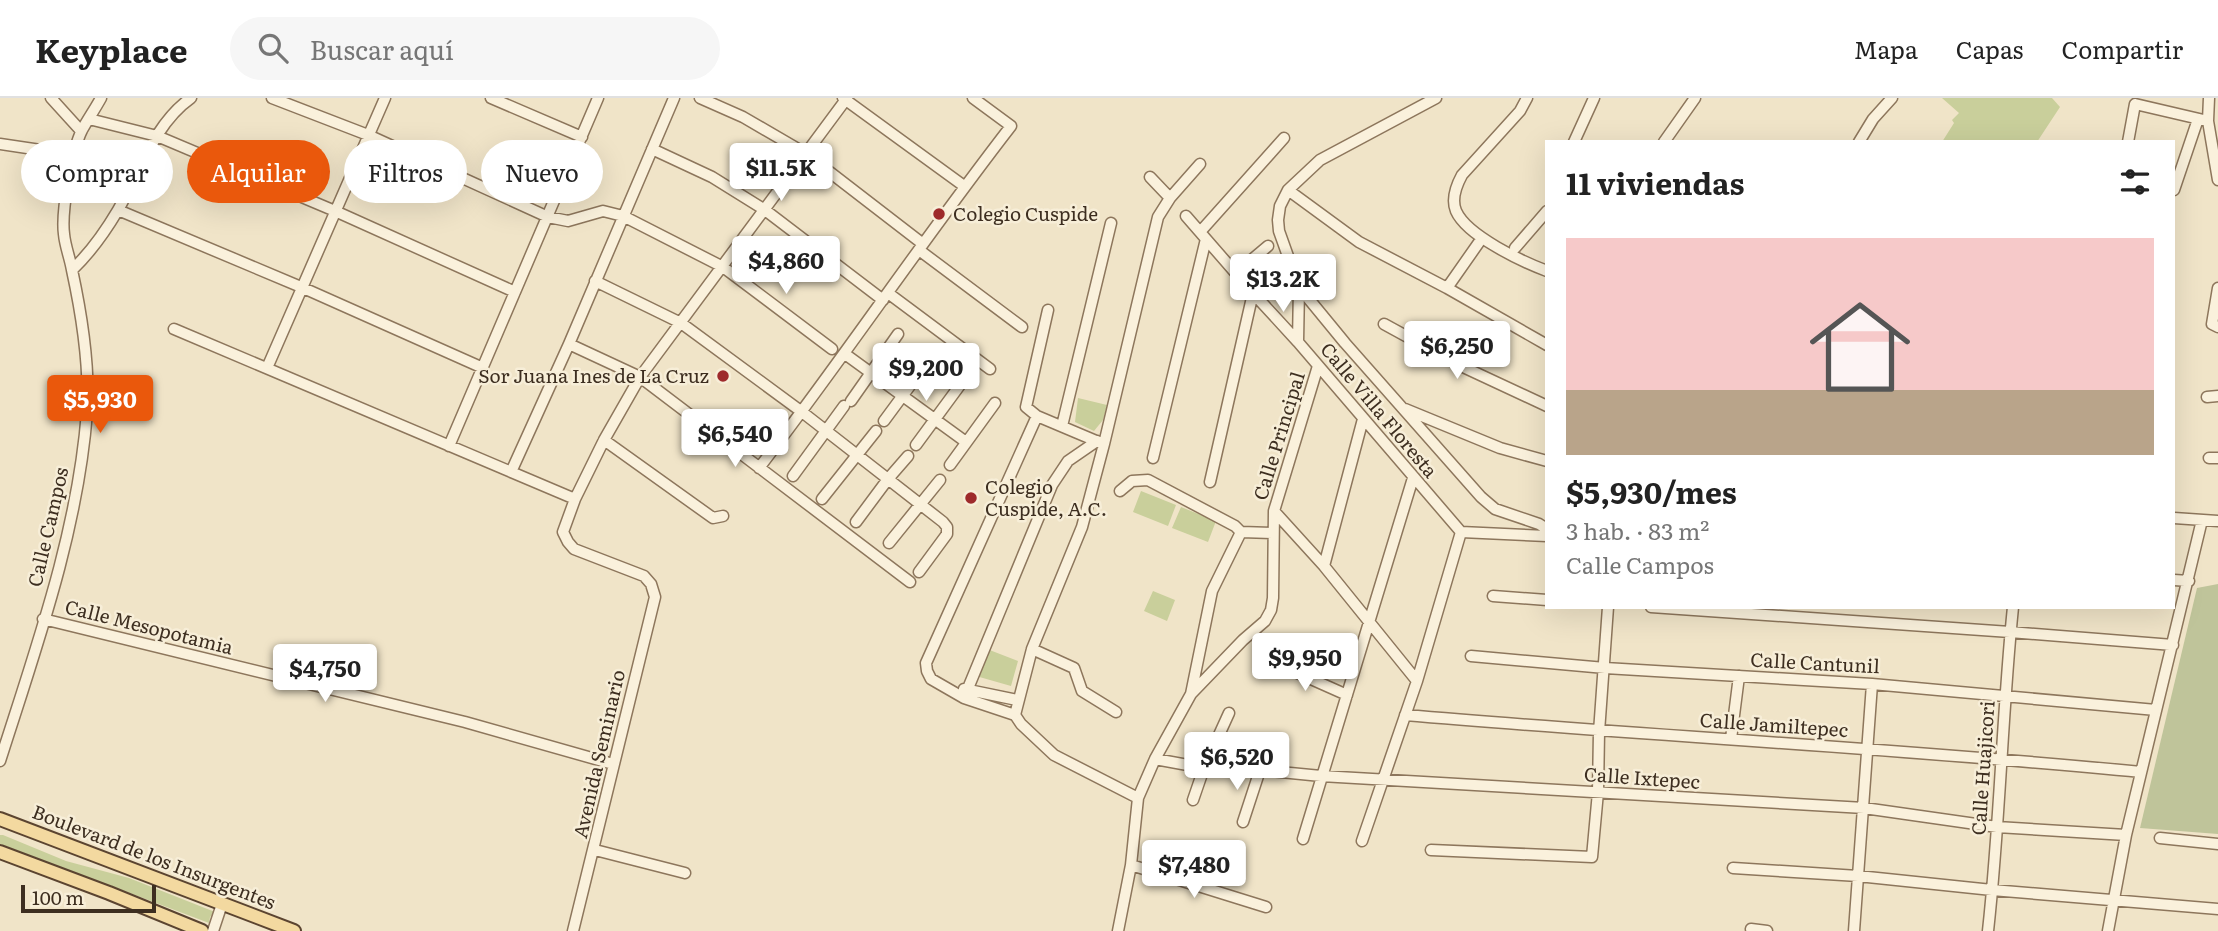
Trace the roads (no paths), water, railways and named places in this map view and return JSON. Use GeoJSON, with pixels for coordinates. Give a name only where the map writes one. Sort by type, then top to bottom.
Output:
{"type":"FeatureCollection","features":[{"type":"Feature","properties":{"kind":"main road","name":"Boulevard de los Insurgentes"},"geometry":{"type":"LineString","coordinates":[[0,819],[294,931]]}},
{"type":"Feature","properties":{"kind":"main road"},"geometry":{"type":"LineString","coordinates":[[0,852],[109,892],[202,931]]}},
{"type":"Feature","properties":{"kind":"street"},"geometry":{"type":"LineString","coordinates":[[51,98],[81,131]]}},
{"type":"Feature","properties":{"kind":"street","name":"Calle Campos"},"geometry":{"type":"LineString","coordinates":[[78,140],[101,98]]}},
{"type":"Feature","properties":{"kind":"street"},"geometry":{"type":"LineString","coordinates":[[72,270],[90,252],[118,210],[157,136],[177,108],[191,98]]}},
{"type":"Feature","properties":{"kind":"street"},"geometry":{"type":"LineString","coordinates":[[272,98],[368,135],[548,217],[568,220],[603,212],[623,216],[723,267],[832,349]]}},
{"type":"Feature","properties":{"kind":"street"},"geometry":{"type":"LineString","coordinates":[[267,368],[384,98]]}},
{"type":"Feature","properties":{"kind":"street"},"geometry":{"type":"LineString","coordinates":[[491,98],[582,137]]}},
{"type":"Feature","properties":{"kind":"street"},"geometry":{"type":"LineString","coordinates":[[449,446],[598,98]]}},
{"type":"Feature","properties":{"kind":"street"},"geometry":{"type":"LineString","coordinates":[[511,472],[674,98]]}},
{"type":"Feature","properties":{"kind":"street"},"geometry":{"type":"LineString","coordinates":[[700,98],[743,117],[805,153],[1022,327]]}},
{"type":"Feature","properties":{"kind":"street"},"geometry":{"type":"LineString","coordinates":[[759,468],[845,354],[964,186],[1011,126],[973,98]]}},
{"type":"Feature","properties":{"kind":"street"},"geometry":{"type":"LineString","coordinates":[[1298,342],[1299,287],[1279,231],[1278,220],[1280,206],[1288,190],[1329,154],[1436,98]]}},
{"type":"Feature","properties":{"kind":"street"},"geometry":{"type":"LineString","coordinates":[[1527,98],[1520,111],[1462,174],[1454,198],[1457,213],[1482,238],[1508,254],[1545,270]]}},
{"type":"Feature","properties":{"kind":"street"},"geometry":{"type":"LineString","coordinates":[[1575,140],[1594,98]]}},
{"type":"Feature","properties":{"kind":"street"},"geometry":{"type":"LineString","coordinates":[[1665,140],[1695,98]]}},
{"type":"Feature","properties":{"kind":"street"},"geometry":{"type":"LineString","coordinates":[[1860,140],[1873,119],[1892,98]]}},
{"type":"Feature","properties":{"kind":"street"},"geometry":{"type":"LineString","coordinates":[[2175,188],[2203,120],[2209,98]]}},
{"type":"Feature","properties":{"kind":"street"},"geometry":{"type":"LineString","coordinates":[[174,329],[575,499],[604,440],[640,377],[845,99],[964,186]]}},
{"type":"Feature","properties":{"kind":"street"},"geometry":{"type":"LineString","coordinates":[[2128,140],[2136,104],[2203,120]]}},
{"type":"Feature","properties":{"kind":"street"},"geometry":{"type":"LineString","coordinates":[[89,119],[157,136],[335,211],[515,292]]}},
{"type":"Feature","properties":{"kind":"street"},"geometry":{"type":"LineString","coordinates":[[2203,120],[2218,180]]}},
{"type":"Feature","properties":{"kind":"street"},"geometry":{"type":"LineString","coordinates":[[1153,458],[1203,236],[1284,138]]}},
{"type":"Feature","properties":{"kind":"street"},"geometry":{"type":"LineString","coordinates":[[0,144],[21,147]]}},
{"type":"Feature","properties":{"kind":"street"},"geometry":{"type":"LineString","coordinates":[[652,149],[712,177],[765,210],[990,369]]}},
{"type":"Feature","properties":{"kind":"street"},"geometry":{"type":"LineString","coordinates":[[1138,798],[1054,755],[1021,724],[1016,715],[1017,701],[1032,649],[1082,527],[1158,217],[1170,198],[1199,164]]}},
{"type":"Feature","properties":{"kind":"street"},"geometry":{"type":"LineString","coordinates":[[1150,177],[1170,198]]}},
{"type":"Feature","properties":{"kind":"street"},"geometry":{"type":"LineString","coordinates":[[1288,190],[1359,242],[1545,344]]}},
{"type":"Feature","properties":{"kind":"street","name":"Calle Campos"},"geometry":{"type":"LineString","coordinates":[[0,761],[43,620],[74,504],[87,410],[81,316],[64,232],[65,203]]}},
{"type":"Feature","properties":{"kind":"street"},"geometry":{"type":"LineString","coordinates":[[118,210],[483,368]]}},
{"type":"Feature","properties":{"kind":"street"},"geometry":{"type":"LineString","coordinates":[[1515,248],[1545,213]]}},
{"type":"Feature","properties":{"kind":"street","name":"Calle Villa Floresta"},"geometry":{"type":"LineString","coordinates":[[1186,216],[1461,532]]}},
{"type":"Feature","properties":{"kind":"street"},"geometry":{"type":"LineString","coordinates":[[1062,426],[1111,223]]}},
{"type":"Feature","properties":{"kind":"street"},"geometry":{"type":"LineString","coordinates":[[1447,288],[1482,238]]}},
{"type":"Feature","properties":{"kind":"street"},"geometry":{"type":"LineString","coordinates":[[1236,273],[1268,246]]}},
{"type":"Feature","properties":{"kind":"street"},"geometry":{"type":"LineString","coordinates":[[595,281],[681,323],[802,412],[947,527],[947,534],[919,572]]}},
{"type":"Feature","properties":{"kind":"street"},"geometry":{"type":"LineString","coordinates":[[1299,287],[1481,497],[1495,509],[1545,528]]}},
{"type":"Feature","properties":{"kind":"street"},"geometry":{"type":"LineString","coordinates":[[2218,288],[2212,324],[2218,327]]}},
{"type":"Feature","properties":{"kind":"street"},"geometry":{"type":"LineString","coordinates":[[1210,482],[1253,293]]}},
{"type":"Feature","properties":{"kind":"street"},"geometry":{"type":"LineString","coordinates":[[1048,310],[1026,407],[1037,416],[1101,443]]}},
{"type":"Feature","properties":{"kind":"street"},"geometry":{"type":"LineString","coordinates":[[1384,324],[1459,365],[1545,405]]}},
{"type":"Feature","properties":{"kind":"street"},"geometry":{"type":"LineString","coordinates":[[793,476],[898,334]]}},
{"type":"Feature","properties":{"kind":"street"},"geometry":{"type":"LineString","coordinates":[[569,344],[640,377],[910,582]]}},
{"type":"Feature","properties":{"kind":"street"},"geometry":{"type":"LineString","coordinates":[[845,354],[966,442]]}},
{"type":"Feature","properties":{"kind":"street"},"geometry":{"type":"LineString","coordinates":[[884,421],[929,360]]}},
{"type":"Feature","properties":{"kind":"street","name":"Calle Principal"},"geometry":{"type":"LineString","coordinates":[[1118,931],[1131,864],[1138,798],[1155,759],[1191,694],[1265,621],[1271,610],[1275,511],[1318,366]]}},
{"type":"Feature","properties":{"kind":"street"},"geometry":{"type":"LineString","coordinates":[[916,445],[963,381]]}},
{"type":"Feature","properties":{"kind":"street"},"geometry":{"type":"LineString","coordinates":[[950,465],[995,403]]}},
{"type":"Feature","properties":{"kind":"street"},"geometry":{"type":"LineString","coordinates":[[1401,407],[1500,449],[1545,460]]}},
{"type":"Feature","properties":{"kind":"street"},"geometry":{"type":"LineString","coordinates":[[1017,701],[955,691],[932,678],[926,663],[1037,416]]}},
{"type":"Feature","properties":{"kind":"street"},"geometry":{"type":"LineString","coordinates":[[1324,566],[1363,419]]}},
{"type":"Feature","properties":{"kind":"street"},"geometry":{"type":"LineString","coordinates":[[822,499],[876,431]]}},
{"type":"Feature","properties":{"kind":"street"},"geometry":{"type":"LineString","coordinates":[[604,440],[713,518],[723,516]]}},
{"type":"Feature","properties":{"kind":"street"},"geometry":{"type":"LineString","coordinates":[[966,693],[1052,485],[1068,461],[1101,443]]}},
{"type":"Feature","properties":{"kind":"street"},"geometry":{"type":"LineString","coordinates":[[856,522],[908,456]]}},
{"type":"Feature","properties":{"kind":"street"},"geometry":{"type":"LineString","coordinates":[[1303,839],[1413,478]]}},
{"type":"Feature","properties":{"kind":"street"},"geometry":{"type":"LineString","coordinates":[[889,543],[940,480]]}},
{"type":"Feature","properties":{"kind":"street"},"geometry":{"type":"LineString","coordinates":[[1120,491],[1132,481],[1148,480],[1235,526],[1241,532],[1273,533]]}},
{"type":"Feature","properties":{"kind":"street","name":"Avenida Seminario"},"geometry":{"type":"LineString","coordinates":[[573,931],[655,597],[651,584],[644,576],[574,549],[568,542],[564,533],[575,499]]}},
{"type":"Feature","properties":{"kind":"street"},"geometry":{"type":"LineString","coordinates":[[1275,511],[1324,566],[1417,681]]}},
{"type":"Feature","properties":{"kind":"street"},"geometry":{"type":"LineString","coordinates":[[2175,518],[2218,522]]}},
{"type":"Feature","properties":{"kind":"street"},"geometry":{"type":"LineString","coordinates":[[2108,931],[2126,835],[2202,520]]}},
{"type":"Feature","properties":{"kind":"street"},"geometry":{"type":"LineString","coordinates":[[1191,694],[1212,592],[1241,532]]}},
{"type":"Feature","properties":{"kind":"street"},"geometry":{"type":"LineString","coordinates":[[1362,841],[1417,681],[1461,532],[1545,536]]}},
{"type":"Feature","properties":{"kind":"street"},"geometry":{"type":"LineString","coordinates":[[2175,580],[2189,582]]}},
{"type":"Feature","properties":{"kind":"street"},"geometry":{"type":"LineString","coordinates":[[1493,596],[1545,600]]}},
{"type":"Feature","properties":{"kind":"street"},"geometry":{"type":"LineString","coordinates":[[1431,850],[1592,857],[1608,609]]}},
{"type":"Feature","properties":{"kind":"street"},"geometry":{"type":"LineString","coordinates":[[1680,609],[2173,645]]}},
{"type":"Feature","properties":{"kind":"street","name":"Calle Huajicori"},"geometry":{"type":"LineString","coordinates":[[1988,931],[2013,609]]}},
{"type":"Feature","properties":{"kind":"street","name":"Calle Mesopotamia"},"geometry":{"type":"LineString","coordinates":[[43,620],[466,722],[613,764]]}},
{"type":"Feature","properties":{"kind":"street"},"geometry":{"type":"LineString","coordinates":[[1032,649],[1074,668],[1082,691],[1116,712]]}},
{"type":"Feature","properties":{"kind":"street","name":"Calle Cantunil"},"geometry":{"type":"LineString","coordinates":[[1471,656],[1605,668],[1872,684],[2156,710]]}},
{"type":"Feature","properties":{"kind":"street"},"geometry":{"type":"LineString","coordinates":[[1275,663],[1347,695]]}},
{"type":"Feature","properties":{"kind":"street"},"geometry":{"type":"LineString","coordinates":[[1731,739],[1739,676]]}},
{"type":"Feature","properties":{"kind":"street"},"geometry":{"type":"LineString","coordinates":[[1854,931],[1872,684]]}},
{"type":"Feature","properties":{"kind":"street"},"geometry":{"type":"LineString","coordinates":[[966,693],[1016,715]]}},
{"type":"Feature","properties":{"kind":"street"},"geometry":{"type":"LineString","coordinates":[[1194,800],[1204,768],[1228,713]]}},
{"type":"Feature","properties":{"kind":"street","name":"Calle Jamiltepec"},"geometry":{"type":"LineString","coordinates":[[1405,715],[1599,732],[2003,758],[2141,772]]}},
{"type":"Feature","properties":{"kind":"street","name":"Calle Ixtepec"},"geometry":{"type":"LineString","coordinates":[[1155,759],[1204,768],[1864,808],[1997,827],[2126,835]]}},
{"type":"Feature","properties":{"kind":"street"},"geometry":{"type":"LineString","coordinates":[[1243,822],[1260,770]]}},
{"type":"Feature","properties":{"kind":"street"},"geometry":{"type":"LineString","coordinates":[[2160,838],[2218,844]]}},
{"type":"Feature","properties":{"kind":"street"},"geometry":{"type":"LineString","coordinates":[[595,850],[685,873]]}},
{"type":"Feature","properties":{"kind":"street"},"geometry":{"type":"LineString","coordinates":[[1131,864],[1266,906]]}},
{"type":"Feature","properties":{"kind":"street"},"geometry":{"type":"LineString","coordinates":[[1733,868],[1858,876],[2218,909]]}},
{"type":"Feature","properties":{"kind":"street"},"geometry":{"type":"LineString","coordinates":[[213,931],[222,904]]}},
{"type":"Feature","properties":{"kind":"street"},"geometry":{"type":"LineString","coordinates":[[1751,929],[1767,931]]}},
{"type":"Feature","properties":{"kind":"place","name":"Colegio Cuspide"},"geometry":{"type":"Point","coordinates":[939,214]}},
{"type":"Feature","properties":{"kind":"place","name":"Sor Juana Ines de La Cruz"},"geometry":{"type":"Point","coordinates":[723,376]}},
{"type":"Feature","properties":{"kind":"place","name":"Colegio Cuspide, A.C."},"geometry":{"type":"Point","coordinates":[971,498]}}]}
